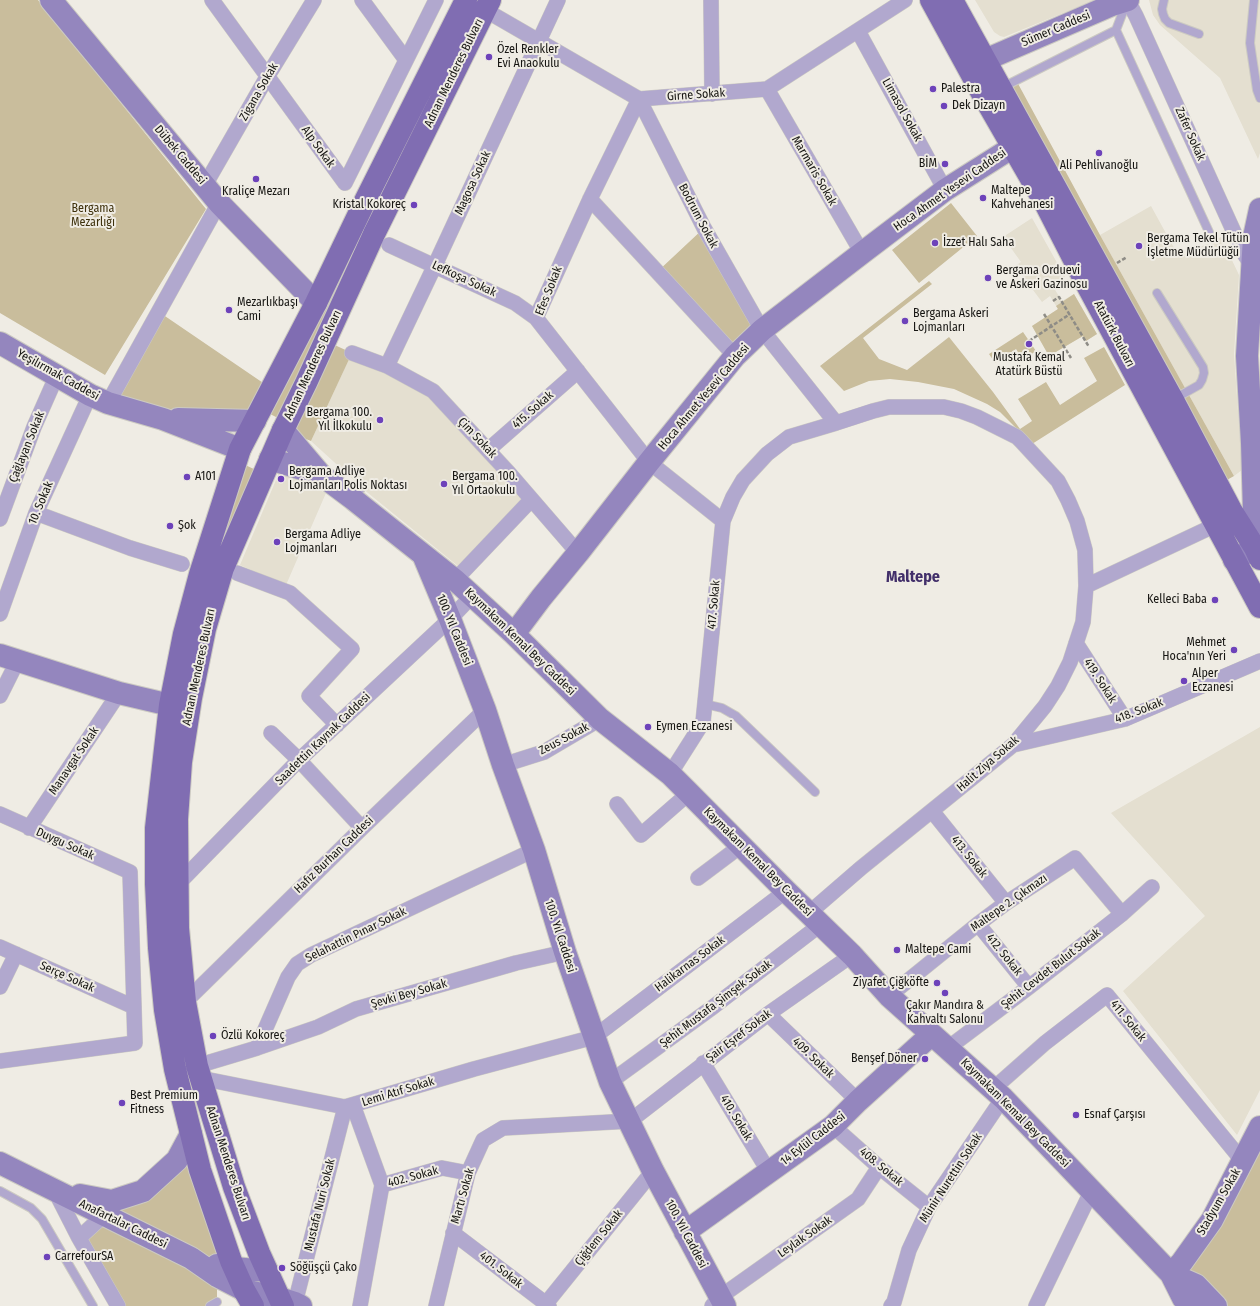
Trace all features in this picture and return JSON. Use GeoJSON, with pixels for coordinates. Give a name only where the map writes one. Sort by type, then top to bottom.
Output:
{"type":"FeatureCollection","features":[{"type":"Feature","properties":{"kind":"main road","name":"Dübek Caddesi"},"geometry":{"type":"LineString","coordinates":[[52,0],[219,203],[316,303]]}},
{"type":"Feature","properties":{"kind":"main road","name":"Atatürk Bulvarı"},"geometry":{"type":"LineString","coordinates":[[931,0],[1045,203],[1087,285],[1222,516],[1258,553]]}},
{"type":"Feature","properties":{"kind":"main road","name":"Sümer Caddesi"},"geometry":{"type":"LineString","coordinates":[[985,60],[1112,5],[1128,0]]}},
{"type":"Feature","properties":{"kind":"main road","name":"Atatürk Bulvarı"},"geometry":{"type":"LineString","coordinates":[[956,2],[985,60],[1173,400],[1222,516],[1234,560],[1260,607]]}},
{"type":"Feature","properties":{"kind":"main road","name":"Adnan Menderes Bulvarı"},"geometry":{"type":"LineString","coordinates":[[248,1298],[234,1268],[200,1170],[175,1070],[165,1010],[159,948],[156,891],[156,828],[170,705],[184,634],[200,574],[240,449],[316,303],[370,192],[480,3]]}},
{"type":"Feature","properties":{"kind":"main road","name":"Adnan Menderes Bulvarı"},"geometry":{"type":"LineString","coordinates":[[289,1303],[267,1271],[259,1253],[234,1187],[199,1072],[186,1002],[178,928],[177,819],[180,762],[205,629],[223,568],[283,430],[480,3]]}},
{"type":"Feature","properties":{"kind":"main road","name":"Hoca Ahmet Yesevi Caddesi"},"geometry":{"type":"LineString","coordinates":[[514,634],[649,462],[735,356],[762,330],[945,190],[1013,147]]}},
{"type":"Feature","properties":{"kind":"main road"},"geometry":{"type":"LineString","coordinates":[[1234,560],[1258,553],[1252,476],[1256,442],[1247,356],[1254,237],[1260,209]]}},
{"type":"Feature","properties":{"kind":"main road","name":"Yeşilırmak Caddesi"},"geometry":{"type":"LineString","coordinates":[[0,343],[99,399],[163,419],[240,449]]}},
{"type":"Feature","properties":{"kind":"main road","name":"Yeşilırmak Caddesi"},"geometry":{"type":"LineString","coordinates":[[163,419],[255,421]]}},
{"type":"Feature","properties":{"kind":"main road"},"geometry":{"type":"LineString","coordinates":[[255,421],[283,430]]}},
{"type":"Feature","properties":{"kind":"main road","name":"Kaymakam Kemal Bey Caddesi"},"geometry":{"type":"LineString","coordinates":[[283,430],[321,475]]}},
{"type":"Feature","properties":{"kind":"main road","name":"Kaymakam Kemal Bey Caddesi"},"geometry":{"type":"LineString","coordinates":[[240,449],[321,475],[357,493],[403,534],[422,555],[455,580],[514,634],[600,719],[670,774],[852,955],[889,996],[931,1035],[948,1048],[998,1093],[1171,1274],[1183,1298],[1192,1306]]}},
{"type":"Feature","properties":{"kind":"main road"},"geometry":{"type":"LineString","coordinates":[[1222,516],[1241,498],[1252,476]]}},
{"type":"Feature","properties":{"kind":"main road","name":"100. Yıl Caddesi"},"geometry":{"type":"LineString","coordinates":[[422,555],[450,619],[485,710],[534,850],[565,952],[610,1082],[719,1303]]}},
{"type":"Feature","properties":{"kind":"main road"},"geometry":{"type":"LineString","coordinates":[[9,658],[119,693],[170,705]]}},
{"type":"Feature","properties":{"kind":"main road","name":"14 Eylül Caddesi"},"geometry":{"type":"LineString","coordinates":[[685,1232],[833,1126],[858,1101],[931,1035]]}},
{"type":"Feature","properties":{"kind":"main road","name":"Stadyum Sokak"},"geometry":{"type":"LineString","coordinates":[[1171,1274],[1182,1262],[1212,1220],[1260,1127]]}},
{"type":"Feature","properties":{"kind":"main road"},"geometry":{"type":"LineString","coordinates":[[55,1191],[112,1201],[143,1191],[177,1160],[191,1134]]}},
{"type":"Feature","properties":{"kind":"main road","name":"Anafartalar Caddesi"},"geometry":{"type":"LineString","coordinates":[[0,1162],[55,1191],[191,1258],[248,1298],[289,1303]]}},
{"type":"Feature","properties":{"kind":"main road"},"geometry":{"type":"LineString","coordinates":[[191,1258],[234,1268],[267,1271]]}},
{"type":"Feature","properties":{"kind":"main road","name":"Kaymakam Kemal Bey Caddesi"},"geometry":{"type":"LineString","coordinates":[[1171,1274],[1196,1285],[1216,1306]]}},
{"type":"Feature","properties":{"kind":"street","name":"Alp Sokak"},"geometry":{"type":"LineString","coordinates":[[212,0],[345,183],[406,60]]}},
{"type":"Feature","properties":{"kind":"street","name":"Zigana Sokak"},"geometry":{"type":"LineString","coordinates":[[205,185],[267,77],[314,0]]}},
{"type":"Feature","properties":{"kind":"street"},"geometry":{"type":"LineString","coordinates":[[362,0],[406,60],[436,0]]}},
{"type":"Feature","properties":{"kind":"street","name":"Magosa Sokak"},"geometry":{"type":"LineString","coordinates":[[394,373],[436,265],[558,0]]}},
{"type":"Feature","properties":{"kind":"street"},"geometry":{"type":"LineString","coordinates":[[711,0],[712,94]]}},
{"type":"Feature","properties":{"kind":"street","name":"Girne Sokak"},"geometry":{"type":"LineString","coordinates":[[639,99],[767,89],[905,0]]}},
{"type":"Feature","properties":{"kind":"street","name":"Zafer Sokak"},"geometry":{"type":"LineString","coordinates":[[1128,0],[1243,252],[1252,266]]}},
{"type":"Feature","properties":{"kind":"street"},"geometry":{"type":"LineString","coordinates":[[480,3],[639,99]]}},
{"type":"Feature","properties":{"kind":"street","name":"Limasol Sokak"},"geometry":{"type":"LineString","coordinates":[[858,31],[945,190]]}},
{"type":"Feature","properties":{"kind":"street","name":"Marmaris Sokak"},"geometry":{"type":"LineString","coordinates":[[767,89],[862,253]]}},
{"type":"Feature","properties":{"kind":"street","name":"Efes Sokak"},"geometry":{"type":"LineString","coordinates":[[639,99],[590,198],[536,318],[649,462]]}},
{"type":"Feature","properties":{"kind":"street","name":"Bodrum Sokak"},"geometry":{"type":"LineString","coordinates":[[639,99],[704,228],[762,330],[836,423]]}},
{"type":"Feature","properties":{"kind":"street"},"geometry":{"type":"LineString","coordinates":[[590,198],[735,356]]}},
{"type":"Feature","properties":{"kind":"street","name":"10. Sokak"},"geometry":{"type":"LineString","coordinates":[[0,614],[36,513],[99,399],[219,203]]}},
{"type":"Feature","properties":{"kind":"street","name":"Lefkoşa Sokak"},"geometry":{"type":"LineString","coordinates":[[389,245],[436,265],[515,303],[536,318]]}},
{"type":"Feature","properties":{"kind":"street","name":"Çim Sokak"},"geometry":{"type":"LineString","coordinates":[[352,353],[433,391],[488,450],[506,474],[532,500],[578,554]]}},
{"type":"Feature","properties":{"kind":"street","name":"415. Sokak"},"geometry":{"type":"LineString","coordinates":[[488,450],[578,371]]}},
{"type":"Feature","properties":{"kind":"street","name":"Çağlayan Sokak"},"geometry":{"type":"LineString","coordinates":[[0,519],[34,427],[57,375]]}},
{"type":"Feature","properties":{"kind":"street","name":"Halit Ziya Sokak"},"geometry":{"type":"LineString","coordinates":[[815,919],[861,868],[1013,745],[1045,706],[1058,686],[1070,662],[1083,622],[1086,586],[1085,550],[1077,521],[1068,500],[1058,481],[1017,437],[977,417],[937,407],[889,407],[873,410],[836,423]]}},
{"type":"Feature","properties":{"kind":"street","name":"417. Sokak"},"geometry":{"type":"LineString","coordinates":[[670,774],[703,722],[722,521],[733,497],[742,480],[767,454],[789,437],[836,423]]}},
{"type":"Feature","properties":{"kind":"street"},"geometry":{"type":"LineString","coordinates":[[649,462],[722,521]]}},
{"type":"Feature","properties":{"kind":"street"},"geometry":{"type":"LineString","coordinates":[[455,580],[532,500]]}},
{"type":"Feature","properties":{"kind":"street"},"geometry":{"type":"LineString","coordinates":[[36,513],[130,548],[182,564]]}},
{"type":"Feature","properties":{"kind":"street"},"geometry":{"type":"LineString","coordinates":[[1086,586],[1205,530],[1222,516]]}},
{"type":"Feature","properties":{"kind":"street"},"geometry":{"type":"LineString","coordinates":[[237,573],[290,593],[352,649],[309,696],[337,725]]}},
{"type":"Feature","properties":{"kind":"street","name":"Saadettin Kaynak Caddesi"},"geometry":{"type":"LineString","coordinates":[[177,885],[300,760],[450,619],[472,596]]}},
{"type":"Feature","properties":{"kind":"street","name":"419. Sokak"},"geometry":{"type":"LineString","coordinates":[[1076,643],[1125,719]]}},
{"type":"Feature","properties":{"kind":"street"},"geometry":{"type":"LineString","coordinates":[[0,696],[9,658]]}},
{"type":"Feature","properties":{"kind":"street","name":"418. Sokak"},"geometry":{"type":"LineString","coordinates":[[1013,745],[1125,719],[1260,661]]}},
{"type":"Feature","properties":{"kind":"street","name":"Manavgat Sokak"},"geometry":{"type":"LineString","coordinates":[[29,828],[119,693]]}},
{"type":"Feature","properties":{"kind":"street","name":"Hafız Burhan Caddesi"},"geometry":{"type":"LineString","coordinates":[[186,1002],[362,828],[485,710]]}},
{"type":"Feature","properties":{"kind":"street","name":"Zeus Sokak"},"geometry":{"type":"LineString","coordinates":[[503,765],[544,752],[600,719]]}},
{"type":"Feature","properties":{"kind":"street"},"geometry":{"type":"LineString","coordinates":[[271,732],[300,760],[362,828]]}},
{"type":"Feature","properties":{"kind":"street"},"geometry":{"type":"LineString","coordinates":[[617,804],[641,835],[689,793]]}},
{"type":"Feature","properties":{"kind":"street","name":"413. Sokak"},"geometry":{"type":"LineString","coordinates":[[932,811],[1006,903]]}},
{"type":"Feature","properties":{"kind":"street","name":"Duygu Sokak"},"geometry":{"type":"LineString","coordinates":[[0,814],[130,872],[134,1007]]}},
{"type":"Feature","properties":{"kind":"street"},"geometry":{"type":"LineString","coordinates":[[698,878],[742,845]]}},
{"type":"Feature","properties":{"kind":"street","name":"Selahattin Pınar Sokak"},"geometry":{"type":"LineString","coordinates":[[257,1048],[288,977],[297,964],[311,955],[534,850]]}},
{"type":"Feature","properties":{"kind":"street","name":"Maltepe 2. Çıkmazı"},"geometry":{"type":"LineString","coordinates":[[889,996],[1006,903],[1075,858],[1122,914]]}},
{"type":"Feature","properties":{"kind":"street","name":"Şehit Cevdet Bulut Sokak"},"geometry":{"type":"LineString","coordinates":[[948,1048],[1122,914],[1152,887]]}},
{"type":"Feature","properties":{"kind":"street","name":"Halikarnas Sokak"},"geometry":{"type":"LineString","coordinates":[[594,1037],[786,891]]}},
{"type":"Feature","properties":{"kind":"street","name":"Şehit Mustafa Şimşek Sokak"},"geometry":{"type":"LineString","coordinates":[[610,1082],[713,1007],[815,919]]}},
{"type":"Feature","properties":{"kind":"street","name":"412. Sokak"},"geometry":{"type":"LineString","coordinates":[[978,924],[1029,987]]}},
{"type":"Feature","properties":{"kind":"street","name":"Serçe Sokak"},"geometry":{"type":"LineString","coordinates":[[0,947],[134,1007]]}},
{"type":"Feature","properties":{"kind":"street","name":"Şevki Bey Sokak"},"geometry":{"type":"LineString","coordinates":[[257,1048],[318,1027],[356,1009],[516,963],[565,952]]}},
{"type":"Feature","properties":{"kind":"street"},"geometry":{"type":"LineString","coordinates":[[0,987],[16,954]]}},
{"type":"Feature","properties":{"kind":"street","name":"Şair Eşref Sokak"},"geometry":{"type":"LineString","coordinates":[[630,1121],[768,1014],[852,955]]}},
{"type":"Feature","properties":{"kind":"street","name":"411. Sokak"},"geometry":{"type":"LineString","coordinates":[[998,1093],[1045,1043],[1107,995],[1236,1153],[1242,1163]]}},
{"type":"Feature","properties":{"kind":"street"},"geometry":{"type":"LineString","coordinates":[[0,1061],[135,1043],[134,1007]]}},
{"type":"Feature","properties":{"kind":"street","name":"409. Sokak"},"geometry":{"type":"LineString","coordinates":[[768,1014],[858,1101]]}},
{"type":"Feature","properties":{"kind":"street","name":"Lemi Atıf Sokak"},"geometry":{"type":"LineString","coordinates":[[199,1072],[349,1106],[474,1069],[594,1037]]}},
{"type":"Feature","properties":{"kind":"street"},"geometry":{"type":"LineString","coordinates":[[199,1072],[257,1048]]}},
{"type":"Feature","properties":{"kind":"street","name":"410. Sokak"},"geometry":{"type":"LineString","coordinates":[[703,1064],[769,1172]]}},
{"type":"Feature","properties":{"kind":"street","name":"Münir Nurettin Sokak"},"geometry":{"type":"LineString","coordinates":[[891,1306],[894,1302],[909,1250],[929,1207],[998,1093]]}},
{"type":"Feature","properties":{"kind":"street"},"geometry":{"type":"LineString","coordinates":[[349,1106],[382,1185],[360,1306]]}},
{"type":"Feature","properties":{"kind":"street","name":"Mustafa Nuri Sokak"},"geometry":{"type":"LineString","coordinates":[[289,1303],[349,1106]]}},
{"type":"Feature","properties":{"kind":"street","name":"Martı Sokak"},"geometry":{"type":"LineString","coordinates":[[436,1306],[468,1173],[483,1140],[503,1128],[630,1121]]}},
{"type":"Feature","properties":{"kind":"street","name":"408. Sokak"},"geometry":{"type":"LineString","coordinates":[[833,1126],[929,1207]]}},
{"type":"Feature","properties":{"kind":"street","name":"Leylak Sokak"},"geometry":{"type":"LineString","coordinates":[[719,1303],[858,1199],[880,1167]]}},
{"type":"Feature","properties":{"kind":"street","name":"402. Sokak"},"geometry":{"type":"LineString","coordinates":[[382,1185],[442,1168],[468,1173]]}},
{"type":"Feature","properties":{"kind":"street","name":"Çiğdem Sokak"},"geometry":{"type":"LineString","coordinates":[[546,1305],[653,1171]]}},
{"type":"Feature","properties":{"kind":"street"},"geometry":{"type":"LineString","coordinates":[[1036,1306],[1092,1190]]}},
{"type":"Feature","properties":{"kind":"street"},"geometry":{"type":"LineString","coordinates":[[55,1191],[79,1238],[118,1306]]}},
{"type":"Feature","properties":{"kind":"street"},"geometry":{"type":"LineString","coordinates":[[79,1238],[104,1215]]}},
{"type":"Feature","properties":{"kind":"street","name":"401. Sokak"},"geometry":{"type":"LineString","coordinates":[[453,1233],[546,1305]]}},
{"type":"Feature","properties":{"kind":"lane"},"geometry":{"type":"LineString","coordinates":[[1001,89],[1116,30],[1128,0]]}},
{"type":"Feature","properties":{"kind":"lane"},"geometry":{"type":"LineString","coordinates":[[1164,0],[1162,14],[1169,23],[1199,34]]}},
{"type":"Feature","properties":{"kind":"lane"},"geometry":{"type":"LineString","coordinates":[[1254,0],[1250,42],[1257,90],[1260,98]]}},
{"type":"Feature","properties":{"kind":"lane"},"geometry":{"type":"LineString","coordinates":[[1116,30],[1209,232]]}},
{"type":"Feature","properties":{"kind":"lane"},"geometry":{"type":"LineString","coordinates":[[1157,293],[1203,367],[1204,373],[1199,385],[1173,400]]}},
{"type":"Feature","properties":{"kind":"lane"},"geometry":{"type":"LineString","coordinates":[[705,704],[722,708],[736,716],[815,792]]}},
{"type":"Feature","properties":{"kind":"lane"},"geometry":{"type":"LineString","coordinates":[[0,1191],[31,1208],[42,1219],[93,1306]]}},
{"type":"Feature","properties":{"kind":"path"},"geometry":{"type":"LineString","coordinates":[[1053,301],[1060,297],[1089,347]]}},
{"type":"Feature","properties":{"kind":"path"},"geometry":{"type":"LineString","coordinates":[[1044,314],[1071,358]]}},
{"type":"Feature","properties":{"kind":"path"},"geometry":{"type":"LineString","coordinates":[[1029,341],[1070,314]]}},
{"type":"Feature","properties":{"kind":"shaded area"},"geometry":{"type":"Polygon","coordinates":[[[975,0],[1095,0],[1004,37],[994,32],[975,0]]]}},
{"type":"Feature","properties":{"kind":"shaded area"},"geometry":{"type":"Polygon","coordinates":[[[1149,0],[1260,0],[1260,153],[1258,159],[1220,78],[1160,25],[1153,15],[1149,0]]]}},
{"type":"Feature","properties":{"kind":"shaded area"},"geometry":{"type":"Polygon","coordinates":[[[1151,206],[1179,257],[1221,237],[1239,275],[1234,354],[1242,470],[1234,476],[1100,235],[1151,206]]]}},
{"type":"Feature","properties":{"kind":"shaded area"},"geometry":{"type":"Polygon","coordinates":[[[1032,218],[1065,277],[1052,285],[1062,301],[1074,294],[1097,334],[1086,341],[1083,336],[1049,356],[1032,326],[1058,309],[1050,296],[1042,302],[1015,266],[1021,262],[1003,237],[1032,218]]]}},
{"type":"Feature","properties":{"kind":"shaded area"},"geometry":{"type":"Polygon","coordinates":[[[350,357],[426,394],[525,498],[458,566],[368,493],[311,441],[350,357]]]}},
{"type":"Feature","properties":{"kind":"shaded area","name":"Bergama Adliye Lojmanları"},"geometry":{"type":"Polygon","coordinates":[[[279,473],[326,493],[286,585],[240,565],[279,473]]]}},
{"type":"Feature","properties":{"kind":"shaded area"},"geometry":{"type":"Polygon","coordinates":[[[1260,727],[1260,1090],[1237,1135],[1123,991],[1205,916],[1111,813],[1260,727]]]}},
{"type":"Feature","properties":{"kind":"green space","name":"Bergama Mezarlığı"},"geometry":{"type":"Polygon","coordinates":[[[0,0],[38,0],[206,209],[105,375],[0,313],[0,0]]]}},
{"type":"Feature","properties":{"kind":"green space"},"geometry":{"type":"Polygon","coordinates":[[[1016,80],[1234,476],[1218,485],[1001,89],[1016,80]]]}},
{"type":"Feature","properties":{"kind":"green space"},"geometry":{"type":"Polygon","coordinates":[[[394,165],[401,166],[282,420],[270,414],[394,165]]]}},
{"type":"Feature","properties":{"kind":"green space","name":"İzzet Halı Saha"},"geometry":{"type":"Polygon","coordinates":[[[951,203],[977,236],[919,283],[892,250],[951,203]]]}},
{"type":"Feature","properties":{"kind":"green space"},"geometry":{"type":"Polygon","coordinates":[[[704,228],[756,319],[735,356],[657,272],[704,228]]]}},
{"type":"Feature","properties":{"kind":"green space"},"geometry":{"type":"Polygon","coordinates":[[[929,281],[932,284],[863,338],[879,359],[907,370],[949,337],[993,392],[1020,429],[1032,421],[1018,399],[1046,382],[1060,405],[1097,381],[1084,358],[1104,347],[1125,385],[1032,444],[1000,412],[987,404],[954,389],[918,382],[890,379],[869,381],[844,391],[820,366],[929,281]]]}},
{"type":"Feature","properties":{"kind":"green space"},"geometry":{"type":"Polygon","coordinates":[[[1074,294],[1097,334],[1086,341],[1083,336],[1049,356],[1032,326],[1058,309],[1056,306],[1074,294]]]}},
{"type":"Feature","properties":{"kind":"green space"},"geometry":{"type":"Polygon","coordinates":[[[159,312],[272,389],[255,421],[108,403],[159,312]]]}},
{"type":"Feature","properties":{"kind":"green space"},"geometry":{"type":"Polygon","coordinates":[[[1023,332],[1036,351],[1023,360],[1016,349],[995,363],[989,354],[1023,332]]]}},
{"type":"Feature","properties":{"kind":"green space"},"geometry":{"type":"Polygon","coordinates":[[[326,341],[352,353],[311,441],[283,430],[326,341]]]}},
{"type":"Feature","properties":{"kind":"green space"},"geometry":{"type":"Polygon","coordinates":[[[243,464],[256,470],[211,580],[243,464]]]}},
{"type":"Feature","properties":{"kind":"green space"},"geometry":{"type":"Polygon","coordinates":[[[1260,1127],[1260,1306],[1216,1306],[1182,1262],[1260,1127]]]}},
{"type":"Feature","properties":{"kind":"green space"},"geometry":{"type":"Polygon","coordinates":[[[191,1134],[227,1249],[217,1276],[217,1302],[210,1306],[118,1306],[79,1238],[143,1191],[191,1134]]]}},
{"type":"Feature","properties":{"kind":"place","name":"Özel Renkler Evi Anaokulu"},"geometry":{"type":"Point","coordinates":[489,57]}},
{"type":"Feature","properties":{"kind":"place","name":"Palestra"},"geometry":{"type":"Point","coordinates":[933,89]}},
{"type":"Feature","properties":{"kind":"place","name":"Dek Dizayn"},"geometry":{"type":"Point","coordinates":[944,106]}},
{"type":"Feature","properties":{"kind":"place","name":"Ali Pehlivanoğlu"},"geometry":{"type":"Point","coordinates":[1099,153]}},
{"type":"Feature","properties":{"kind":"place","name":"BİM"},"geometry":{"type":"Point","coordinates":[945,164]}},
{"type":"Feature","properties":{"kind":"place","name":"Kraliçe Mezarı"},"geometry":{"type":"Point","coordinates":[256,179]}},
{"type":"Feature","properties":{"kind":"place","name":"Maltepe Kahvehanesi"},"geometry":{"type":"Point","coordinates":[983,198]}},
{"type":"Feature","properties":{"kind":"place","name":"Kristal Kokoreç"},"geometry":{"type":"Point","coordinates":[414,205]}},
{"type":"Feature","properties":{"kind":"place","name":"İzzet Halı Saha"},"geometry":{"type":"Point","coordinates":[935,243]}},
{"type":"Feature","properties":{"kind":"place","name":"Bergama Tekel Tütün İşletme Müdürlüğü"},"geometry":{"type":"Point","coordinates":[1139,246]}},
{"type":"Feature","properties":{"kind":"place","name":"Bergama Orduevi ve Askeri Gazinosu"},"geometry":{"type":"Point","coordinates":[988,278]}},
{"type":"Feature","properties":{"kind":"place","name":"Mezarlıkbaşı Cami"},"geometry":{"type":"Point","coordinates":[229,310]}},
{"type":"Feature","properties":{"kind":"place","name":"Bergama Askeri Lojmanları"},"geometry":{"type":"Point","coordinates":[905,321]}},
{"type":"Feature","properties":{"kind":"place","name":"Mustafa Kemal Atatürk Büstü"},"geometry":{"type":"Point","coordinates":[1029,344]}},
{"type":"Feature","properties":{"kind":"place","name":"Bergama 100. Yıl İlkokulu"},"geometry":{"type":"Point","coordinates":[380,420]}},
{"type":"Feature","properties":{"kind":"place","name":"A101"},"geometry":{"type":"Point","coordinates":[187,477]}},
{"type":"Feature","properties":{"kind":"place","name":"Bergama Adliye Lojmanları Polis Noktası"},"geometry":{"type":"Point","coordinates":[281,479]}},
{"type":"Feature","properties":{"kind":"place","name":"Bergama 100. Yıl Ortaokulu"},"geometry":{"type":"Point","coordinates":[444,484]}},
{"type":"Feature","properties":{"kind":"place","name":"Şok"},"geometry":{"type":"Point","coordinates":[170,526]}},
{"type":"Feature","properties":{"kind":"place","name":"Bergama Adliye Lojmanları"},"geometry":{"type":"Point","coordinates":[277,542]}},
{"type":"Feature","properties":{"kind":"place","name":"Kelleci Baba"},"geometry":{"type":"Point","coordinates":[1215,600]}},
{"type":"Feature","properties":{"kind":"place","name":"Mehmet Hoca'nın Yeri"},"geometry":{"type":"Point","coordinates":[1234,650]}},
{"type":"Feature","properties":{"kind":"place","name":"Alper Eczanesi"},"geometry":{"type":"Point","coordinates":[1184,681]}},
{"type":"Feature","properties":{"kind":"place","name":"Eymen Eczanesi"},"geometry":{"type":"Point","coordinates":[648,727]}},
{"type":"Feature","properties":{"kind":"place","name":"Maltepe Cami"},"geometry":{"type":"Point","coordinates":[897,950]}},
{"type":"Feature","properties":{"kind":"place","name":"Ziyafet Çiğköfte"},"geometry":{"type":"Point","coordinates":[937,983]}},
{"type":"Feature","properties":{"kind":"place","name":"Çakır Mandıra & Kahvaltı Salonu"},"geometry":{"type":"Point","coordinates":[945,993]}},
{"type":"Feature","properties":{"kind":"place","name":"Özlü Kokoreç"},"geometry":{"type":"Point","coordinates":[213,1036]}},
{"type":"Feature","properties":{"kind":"place","name":"Benşef Döner"},"geometry":{"type":"Point","coordinates":[925,1059]}},
{"type":"Feature","properties":{"kind":"place","name":"Best Premium Fitness"},"geometry":{"type":"Point","coordinates":[122,1103]}},
{"type":"Feature","properties":{"kind":"place","name":"Esnaf Çarşısı"},"geometry":{"type":"Point","coordinates":[1076,1115]}},
{"type":"Feature","properties":{"kind":"place","name":"CarrefourSA"},"geometry":{"type":"Point","coordinates":[47,1257]}},
{"type":"Feature","properties":{"kind":"place","name":"Söğüşçü Çako"},"geometry":{"type":"Point","coordinates":[282,1268]}},
{"type":"Feature","properties":{"kind":"district","name":"Maltepe"},"geometry":{"type":"Point","coordinates":[913,578]}}]}
